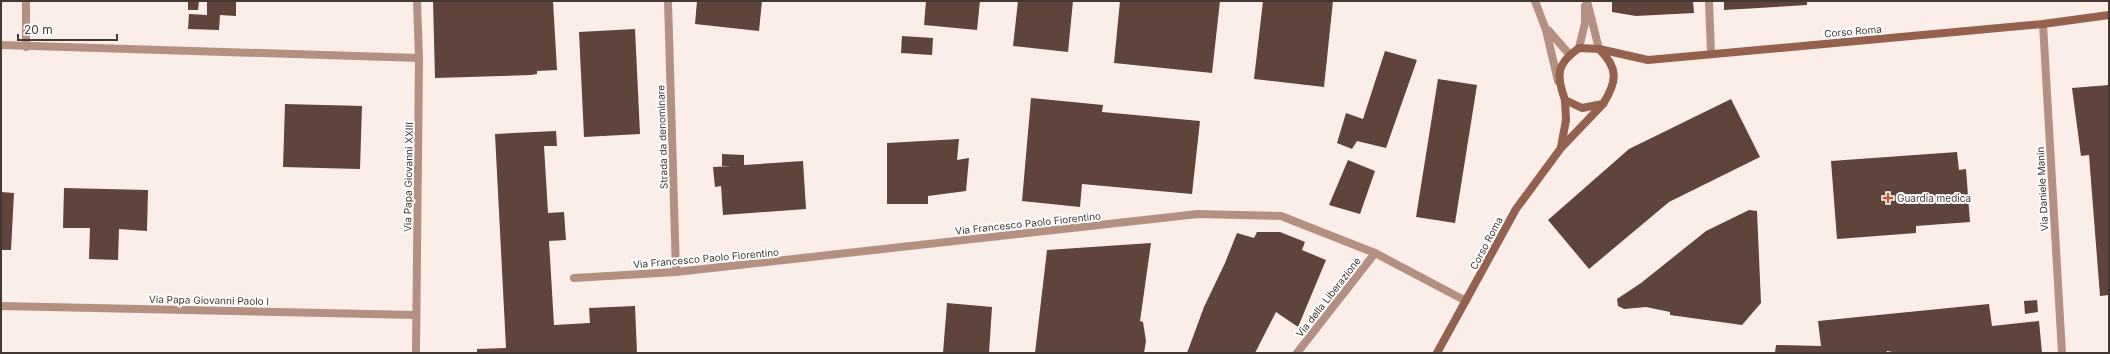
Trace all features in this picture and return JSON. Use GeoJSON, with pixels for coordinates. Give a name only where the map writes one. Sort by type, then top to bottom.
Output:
{"type":"FeatureCollection","features":[{"type":"Feature","properties":{"kind":"main road","name":"Corso Roma"},"geometry":{"type":"LineString","coordinates":[[1599,49],[1648,60],[2043,24],[2109,16]]}},
{"type":"Feature","properties":{"kind":"main road"},"geometry":{"type":"LineString","coordinates":[[1580,48],[1599,49],[1609,59],[1614,72],[1613,88],[1603,104],[1582,108],[1565,100],[1558,81],[1562,63],[1580,48]]}},
{"type":"Feature","properties":{"kind":"main road","name":"Corso Roma"},"geometry":{"type":"LineString","coordinates":[[1561,148],[1566,120],[1565,100]]}},
{"type":"Feature","properties":{"kind":"main road","name":"Corso Roma"},"geometry":{"type":"LineString","coordinates":[[1437,353],[1516,209],[1561,148],[1603,104]]}},
{"type":"Feature","properties":{"kind":"street"},"geometry":{"type":"LineString","coordinates":[[26,1],[26,47]]}},
{"type":"Feature","properties":{"kind":"street","name":"Via Papa Giovanni XXIII"},"geometry":{"type":"LineString","coordinates":[[416,353],[419,58],[417,1]]}},
{"type":"Feature","properties":{"kind":"street","name":"Strada da denominare"},"geometry":{"type":"LineString","coordinates":[[668,1],[676,272]]}},
{"type":"Feature","properties":{"kind":"street"},"geometry":{"type":"LineString","coordinates":[[1535,1],[1547,29],[1570,55]]}},
{"type":"Feature","properties":{"kind":"street"},"geometry":{"type":"LineString","coordinates":[[1535,1],[1546,30],[1558,81]]}},
{"type":"Feature","properties":{"kind":"street"},"geometry":{"type":"LineString","coordinates":[[1580,48],[1585,23],[1586,1]]}},
{"type":"Feature","properties":{"kind":"street"},"geometry":{"type":"LineString","coordinates":[[1586,1],[1599,49]]}},
{"type":"Feature","properties":{"kind":"street"},"geometry":{"type":"LineString","coordinates":[[1708,1],[1711,54]]}},
{"type":"Feature","properties":{"kind":"street","name":"Via Daniele Manin"},"geometry":{"type":"LineString","coordinates":[[2043,24],[2062,353]]}},
{"type":"Feature","properties":{"kind":"street"},"geometry":{"type":"LineString","coordinates":[[1,45],[26,47],[419,58]]}},
{"type":"Feature","properties":{"kind":"street","name":"Via Francesco Paolo Fiorentino"},"geometry":{"type":"LineString","coordinates":[[574,278],[676,272],[1198,214],[1281,216],[1375,253],[1466,300]]}},
{"type":"Feature","properties":{"kind":"street","name":"Via della Liberazione"},"geometry":{"type":"LineString","coordinates":[[1297,353],[1375,253]]}},
{"type":"Feature","properties":{"kind":"street","name":"Via Papa Giovanni Paolo I"},"geometry":{"type":"LineString","coordinates":[[1,306],[416,315]]}},
{"type":"Feature","properties":{"kind":"building"},"geometry":{"type":"Polygon","coordinates":[[[188,1],[199,1],[198,10],[188,10],[188,1]]]}},
{"type":"Feature","properties":{"kind":"building"},"geometry":{"type":"Polygon","coordinates":[[[207,1],[236,1],[236,16],[220,15],[219,30],[188,29],[189,14],[207,15],[207,1]]]}},
{"type":"Feature","properties":{"kind":"building"},"geometry":{"type":"Polygon","coordinates":[[[433,1],[553,1],[557,70],[537,71],[537,74],[531,75],[435,78],[433,1]]]}},
{"type":"Feature","properties":{"kind":"building"},"geometry":{"type":"Polygon","coordinates":[[[697,1],[762,1],[759,31],[695,24],[697,1]]]}},
{"type":"Feature","properties":{"kind":"building"},"geometry":{"type":"Polygon","coordinates":[[[926,1],[980,1],[977,30],[924,25],[926,1]]]}},
{"type":"Feature","properties":{"kind":"building"},"geometry":{"type":"Polygon","coordinates":[[[1018,1],[1073,1],[1068,52],[1013,46],[1018,1]]]}},
{"type":"Feature","properties":{"kind":"building"},"geometry":{"type":"Polygon","coordinates":[[[1120,1],[1220,1],[1212,73],[1114,63],[1120,1]]]}},
{"type":"Feature","properties":{"kind":"building"},"geometry":{"type":"Polygon","coordinates":[[[1263,1],[1333,1],[1324,87],[1254,79],[1263,1]]]}},
{"type":"Feature","properties":{"kind":"building"},"geometry":{"type":"Polygon","coordinates":[[[1612,1],[1693,1],[1694,13],[1636,16],[1612,12],[1612,1]]]}},
{"type":"Feature","properties":{"kind":"building"},"geometry":{"type":"Polygon","coordinates":[[[1724,1],[1807,1],[1807,5],[1724,10],[1724,1]]]}},
{"type":"Feature","properties":{"kind":"building"},"geometry":{"type":"Polygon","coordinates":[[[635,29],[640,134],[584,137],[579,32],[635,29]]]}},
{"type":"Feature","properties":{"kind":"building"},"geometry":{"type":"Polygon","coordinates":[[[902,36],[933,38],[932,55],[901,53],[902,36]]]}},
{"type":"Feature","properties":{"kind":"building"},"geometry":{"type":"Polygon","coordinates":[[[1385,51],[1417,60],[1386,148],[1357,141],[1352,149],[1337,143],[1346,113],[1363,119],[1385,51]]]}},
{"type":"Feature","properties":{"kind":"building"},"geometry":{"type":"Polygon","coordinates":[[[1438,79],[1477,85],[1455,223],[1416,217],[1438,79]]]}},
{"type":"Feature","properties":{"kind":"building"},"geometry":{"type":"Polygon","coordinates":[[[2109,85],[2109,295],[2100,296],[2089,155],[2081,156],[2072,88],[2109,85]]]}},
{"type":"Feature","properties":{"kind":"building"},"geometry":{"type":"Polygon","coordinates":[[[1031,98],[1103,105],[1102,112],[1200,121],[1192,194],[1082,184],[1080,207],[1022,201],[1031,98]]]}},
{"type":"Feature","properties":{"kind":"building"},"geometry":{"type":"Polygon","coordinates":[[[1731,99],[1760,157],[1669,202],[1589,269],[1548,220],[1629,149],[1731,99]]]}},
{"type":"Feature","properties":{"kind":"building"},"geometry":{"type":"Polygon","coordinates":[[[285,104],[362,106],[360,169],[283,167],[285,104]]]}},
{"type":"Feature","properties":{"kind":"building"},"geometry":{"type":"Polygon","coordinates":[[[556,131],[557,146],[544,146],[548,213],[564,212],[566,240],[549,241],[554,325],[590,323],[589,308],[635,306],[637,353],[477,353],[477,349],[506,348],[495,134],[556,131]]]}},
{"type":"Feature","properties":{"kind":"building"},"geometry":{"type":"Polygon","coordinates":[[[959,139],[957,160],[969,158],[966,191],[928,196],[928,204],[887,204],[887,143],[959,139]]]}},
{"type":"Feature","properties":{"kind":"building"},"geometry":{"type":"Polygon","coordinates":[[[1957,152],[1959,170],[1966,169],[1970,222],[1916,226],[1916,233],[1837,239],[1831,161],[1957,152]]]}},
{"type":"Feature","properties":{"kind":"building"},"geometry":{"type":"Polygon","coordinates":[[[722,154],[744,155],[744,165],[803,161],[806,209],[723,215],[721,186],[715,187],[713,167],[731,166],[722,166],[722,154]]]}},
{"type":"Feature","properties":{"kind":"building"},"geometry":{"type":"Polygon","coordinates":[[[1348,160],[1375,171],[1360,214],[1329,205],[1348,160]]]}},
{"type":"Feature","properties":{"kind":"building"},"geometry":{"type":"Polygon","coordinates":[[[64,188],[148,190],[147,231],[119,229],[118,260],[89,259],[90,228],[63,228],[64,188]]]}},
{"type":"Feature","properties":{"kind":"building"},"geometry":{"type":"Polygon","coordinates":[[[1,192],[14,193],[11,250],[1,250],[1,192]]]}},
{"type":"Feature","properties":{"kind":"building"},"geometry":{"type":"Polygon","coordinates":[[[1749,210],[1757,211],[1761,303],[1742,325],[1670,315],[1670,312],[1646,307],[1624,309],[1618,306],[1617,299],[1641,283],[1706,231],[1749,210]]]}},
{"type":"Feature","properties":{"kind":"building"},"geometry":{"type":"Polygon","coordinates":[[[1257,232],[1280,232],[1305,242],[1302,250],[1326,260],[1298,327],[1276,312],[1255,353],[1187,353],[1204,307],[1225,263],[1237,233],[1254,238],[1257,232]]]}},
{"type":"Feature","properties":{"kind":"building"},"geometry":{"type":"Polygon","coordinates":[[[1151,243],[1140,321],[1143,322],[1146,341],[1144,353],[1035,353],[1047,250],[1151,243]]]}},
{"type":"Feature","properties":{"kind":"building"},"geometry":{"type":"Polygon","coordinates":[[[2037,300],[2038,312],[2025,314],[2024,301],[2037,300]]]}},
{"type":"Feature","properties":{"kind":"building"},"geometry":{"type":"Polygon","coordinates":[[[947,303],[992,307],[989,353],[943,353],[947,303]]]}},
{"type":"Feature","properties":{"kind":"building"},"geometry":{"type":"Polygon","coordinates":[[[1989,304],[1992,326],[2039,321],[2042,353],[1898,353],[1887,351],[1886,353],[1775,353],[1776,345],[1821,346],[1818,321],[1989,304]]]}},
{"type":"Feature","properties":{"kind":"place","name":"Guardia medica"},"geometry":{"type":"Point","coordinates":[1888,198]}}]}
